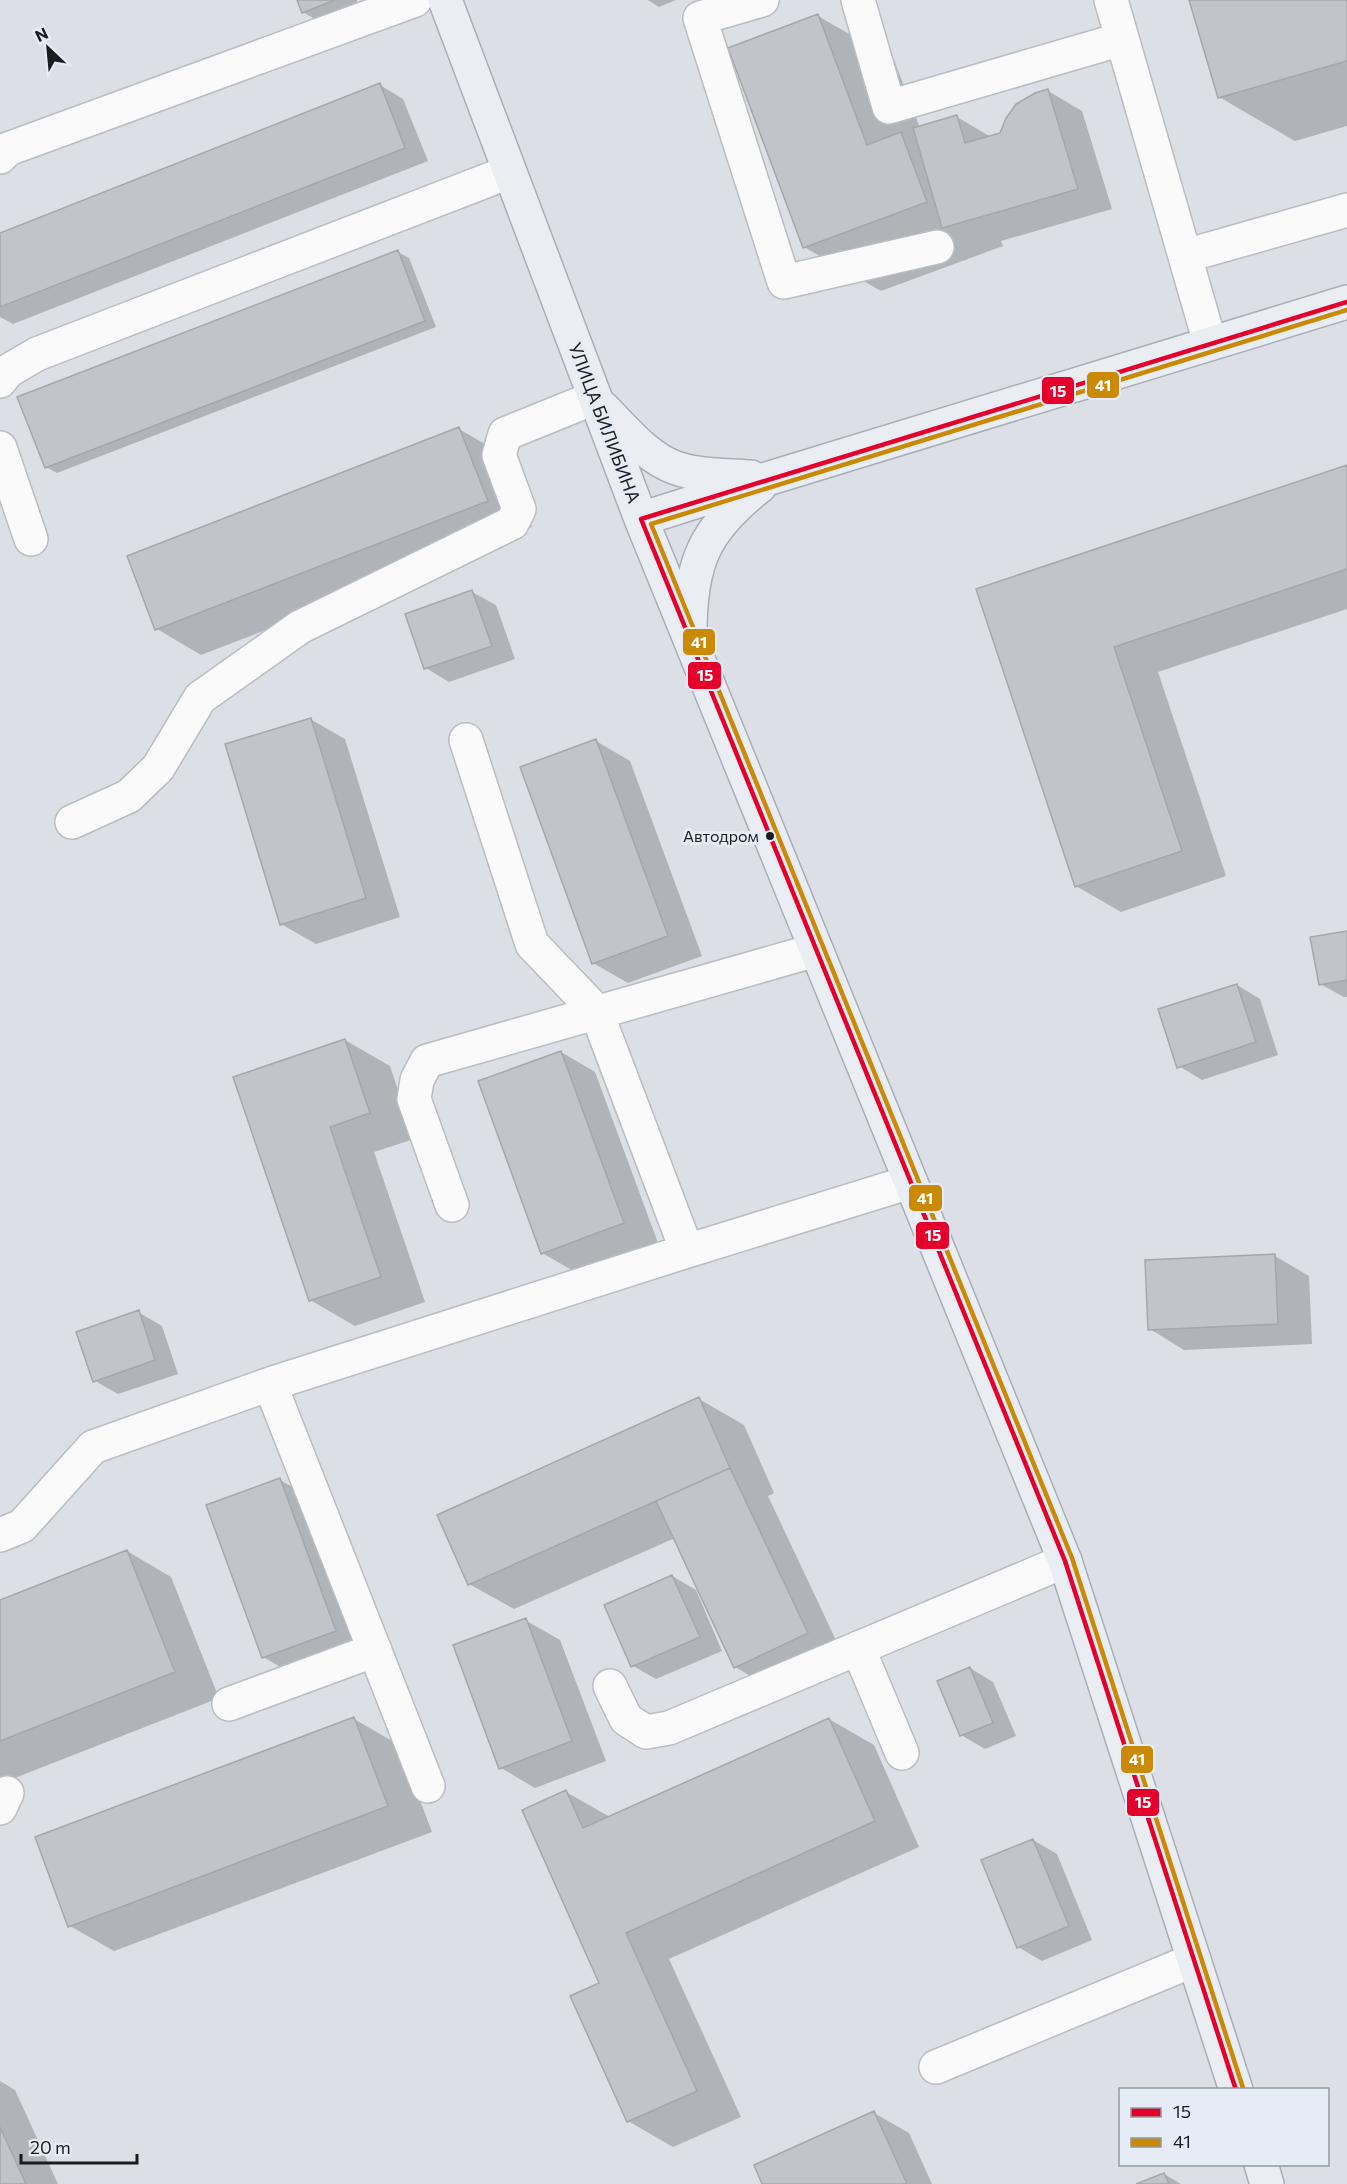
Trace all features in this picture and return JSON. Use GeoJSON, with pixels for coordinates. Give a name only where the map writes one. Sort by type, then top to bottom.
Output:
{"type":"FeatureCollection","features":[{"type":"Feature","properties":{"kind":"main road","name":"УЛИЦА БИЛИБИНА"},"geometry":{"type":"LineString","coordinates":[[445,0],[594,398],[690,643],[1065,1561],[1235,2088]]}},
{"type":"Feature","properties":{"kind":"main road"},"geometry":{"type":"LineString","coordinates":[[641,519],[1347,302]]}},
{"type":"Feature","properties":{"kind":"main road"},"geometry":{"type":"LineString","coordinates":[[594,398],[630,436],[652,454],[674,467],[699,473],[770,478]]}},
{"type":"Feature","properties":{"kind":"main road"},"geometry":{"type":"LineString","coordinates":[[690,643],[690,601],[705,544],[721,522],[745,498],[770,478]]}},
{"type":"Feature","properties":{"kind":"main road"},"geometry":{"type":"LineString","coordinates":[[1262,2166],[1267,2184]]}},
{"type":"Feature","properties":{"kind":"lane"},"geometry":{"type":"LineString","coordinates":[[0,157],[8,149],[415,0]]}},
{"type":"Feature","properties":{"kind":"lane"},"geometry":{"type":"LineString","coordinates":[[762,0],[700,18],[784,282],[937,247]]}},
{"type":"Feature","properties":{"kind":"lane"},"geometry":{"type":"LineString","coordinates":[[858,0],[889,107],[1122,39]]}},
{"type":"Feature","properties":{"kind":"lane"},"geometry":{"type":"LineString","coordinates":[[1111,0],[1210,343]]}},
{"type":"Feature","properties":{"kind":"lane"},"geometry":{"type":"LineString","coordinates":[[0,381],[8,371],[37,354],[509,172]]}},
{"type":"Feature","properties":{"kind":"lane"},"geometry":{"type":"LineString","coordinates":[[1185,256],[1347,210]]}},
{"type":"Feature","properties":{"kind":"lane"},"geometry":{"type":"LineString","coordinates":[[72,822],[129,796],[158,768],[200,698],[300,627],[512,523],[519,509],[499,455],[505,434],[594,398]]}},
{"type":"Feature","properties":{"kind":"lane"},"geometry":{"type":"LineString","coordinates":[[0,448],[31,538]]}},
{"type":"Feature","properties":{"kind":"lane"},"geometry":{"type":"LineString","coordinates":[[466,740],[532,944],[596,1011],[687,1251]]}},
{"type":"Feature","properties":{"kind":"lane"},"geometry":{"type":"LineString","coordinates":[[452,1205],[414,1099],[417,1080],[427,1061],[816,950]]}},
{"type":"Feature","properties":{"kind":"lane"},"geometry":{"type":"LineString","coordinates":[[0,1535],[22,1526],[93,1447],[270,1384],[910,1182]]}},
{"type":"Feature","properties":{"kind":"lane"},"geometry":{"type":"LineString","coordinates":[[270,1384],[428,1786]]}},
{"type":"Feature","properties":{"kind":"lane"},"geometry":{"type":"LineString","coordinates":[[610,1686],[626,1719],[646,1732],[669,1728],[1065,1561]]}},
{"type":"Feature","properties":{"kind":"lane"},"geometry":{"type":"LineString","coordinates":[[858,1648],[902,1753]]}},
{"type":"Feature","properties":{"kind":"lane"},"geometry":{"type":"LineString","coordinates":[[229,1704],[375,1650]]}},
{"type":"Feature","properties":{"kind":"lane"},"geometry":{"type":"LineString","coordinates":[[936,2067],[1194,1960]]}},
{"type":"Feature","properties":{"kind":"building"},"geometry":{"type":"Polygon","coordinates":[[[297,0],[335,0],[302,13],[297,0]]]}},
{"type":"Feature","properties":{"kind":"building"},"geometry":{"type":"Polygon","coordinates":[[[1189,0],[1347,0],[1347,61],[1218,98],[1189,0]]]}},
{"type":"Feature","properties":{"kind":"building"},"geometry":{"type":"Polygon","coordinates":[[[818,14],[867,145],[901,132],[927,202],[803,248],[728,48],[818,14]]]}},
{"type":"Feature","properties":{"kind":"building"},"geometry":{"type":"Polygon","coordinates":[[[380,83],[405,148],[0,307],[0,233],[380,83]]]}},
{"type":"Feature","properties":{"kind":"building"},"geometry":{"type":"Polygon","coordinates":[[[1048,89],[1078,189],[942,228],[913,128],[957,115],[965,143],[1000,133],[1006,118],[1016,104],[1035,93],[1048,89]]]}},
{"type":"Feature","properties":{"kind":"building"},"geometry":{"type":"Polygon","coordinates":[[[398,250],[425,321],[45,468],[17,397],[398,250]]]}},
{"type":"Feature","properties":{"kind":"building"},"geometry":{"type":"Polygon","coordinates":[[[459,427],[488,501],[155,630],[127,556],[459,427]]]}},
{"type":"Feature","properties":{"kind":"building"},"geometry":{"type":"Polygon","coordinates":[[[1347,465],[1347,569],[1114,647],[1182,851],[1075,887],[976,589],[1347,465]]]}},
{"type":"Feature","properties":{"kind":"building"},"geometry":{"type":"Polygon","coordinates":[[[472,590],[492,646],[424,669],[405,614],[472,590]]]}},
{"type":"Feature","properties":{"kind":"building"},"geometry":{"type":"Polygon","coordinates":[[[311,718],[366,898],[280,925],[225,744],[311,718]]]}},
{"type":"Feature","properties":{"kind":"building"},"geometry":{"type":"Polygon","coordinates":[[[596,739],[668,936],[592,964],[520,767],[596,739]]]}},
{"type":"Feature","properties":{"kind":"building"},"geometry":{"type":"Polygon","coordinates":[[[1347,931],[1347,980],[1319,985],[1310,937],[1347,931]]]}},
{"type":"Feature","properties":{"kind":"building"},"geometry":{"type":"Polygon","coordinates":[[[1237,984],[1256,1042],[1177,1068],[1158,1009],[1237,984]]]}},
{"type":"Feature","properties":{"kind":"building"},"geometry":{"type":"Polygon","coordinates":[[[345,1039],[370,1113],[330,1127],[381,1277],[309,1301],[233,1077],[345,1039]]]}},
{"type":"Feature","properties":{"kind":"building"},"geometry":{"type":"Polygon","coordinates":[[[561,1051],[624,1223],[541,1254],[478,1081],[561,1051]]]}},
{"type":"Feature","properties":{"kind":"building"},"geometry":{"type":"Polygon","coordinates":[[[1275,1254],[1278,1324],[1148,1330],[1145,1260],[1275,1254]]]}},
{"type":"Feature","properties":{"kind":"building"},"geometry":{"type":"Polygon","coordinates":[[[139,1310],[155,1360],[93,1382],[76,1332],[139,1310]]]}},
{"type":"Feature","properties":{"kind":"building"},"geometry":{"type":"Polygon","coordinates":[[[699,1397],[730,1468],[468,1585],[437,1515],[699,1397]]]}},
{"type":"Feature","properties":{"kind":"building"},"geometry":{"type":"Polygon","coordinates":[[[730,1468],[808,1633],[734,1668],[656,1501],[730,1468]]]}},
{"type":"Feature","properties":{"kind":"building"},"geometry":{"type":"Polygon","coordinates":[[[280,1478],[336,1631],[262,1658],[206,1505],[280,1478]]]}},
{"type":"Feature","properties":{"kind":"building"},"geometry":{"type":"Polygon","coordinates":[[[127,1550],[175,1672],[0,1741],[0,1600],[127,1550]]]}},
{"type":"Feature","properties":{"kind":"building"},"geometry":{"type":"Polygon","coordinates":[[[672,1575],[700,1637],[631,1667],[604,1605],[672,1575]]]}},
{"type":"Feature","properties":{"kind":"building"},"geometry":{"type":"Polygon","coordinates":[[[526,1618],[572,1741],[499,1769],[453,1645],[526,1618]]]}},
{"type":"Feature","properties":{"kind":"building"},"geometry":{"type":"Polygon","coordinates":[[[970,1667],[993,1723],[960,1736],[937,1681],[970,1667]]]}},
{"type":"Feature","properties":{"kind":"building"},"geometry":{"type":"Polygon","coordinates":[[[354,1717],[388,1806],[68,1927],[35,1837],[354,1717]]]}},
{"type":"Feature","properties":{"kind":"building"},"geometry":{"type":"Polygon","coordinates":[[[829,1718],[875,1821],[626,1933],[697,2091],[627,2122],[570,1996],[599,1983],[522,1810],[566,1790],[583,1828],[829,1718]]]}},
{"type":"Feature","properties":{"kind":"building"},"geometry":{"type":"Polygon","coordinates":[[[1033,1839],[1069,1926],[1017,1948],[981,1860],[1033,1839]]]}},
{"type":"Feature","properties":{"kind":"building"},"geometry":{"type":"Polygon","coordinates":[[[874,2111],[907,2184],[762,2184],[754,2165],[874,2111]]]}},
{"type":"Feature","properties":{"kind":"building"},"geometry":{"type":"Polygon","coordinates":[[[0,2127],[26,2184],[0,2184],[0,2127]]]}},
{"type":"Feature","properties":{"kind":"building"},"geometry":{"type":"Polygon","coordinates":[[[1164,2173],[1169,2184],[1136,2184],[1164,2173]]]}},
{"type":"Feature","properties":{"kind":"transit line","name":"15"},"geometry":{"type":"LineString","coordinates":[[1235,2088],[1065,1561],[641,519],[1347,302]]}},
{"type":"Feature","properties":{"kind":"transit line","name":"41"},"geometry":{"type":"LineString","coordinates":[[1243,2088],[1072,1558],[651,524],[1347,310]]}},
{"type":"Feature","properties":{"kind":"place","name":"Автодром"},"geometry":{"type":"Point","coordinates":[770,836]}}]}
